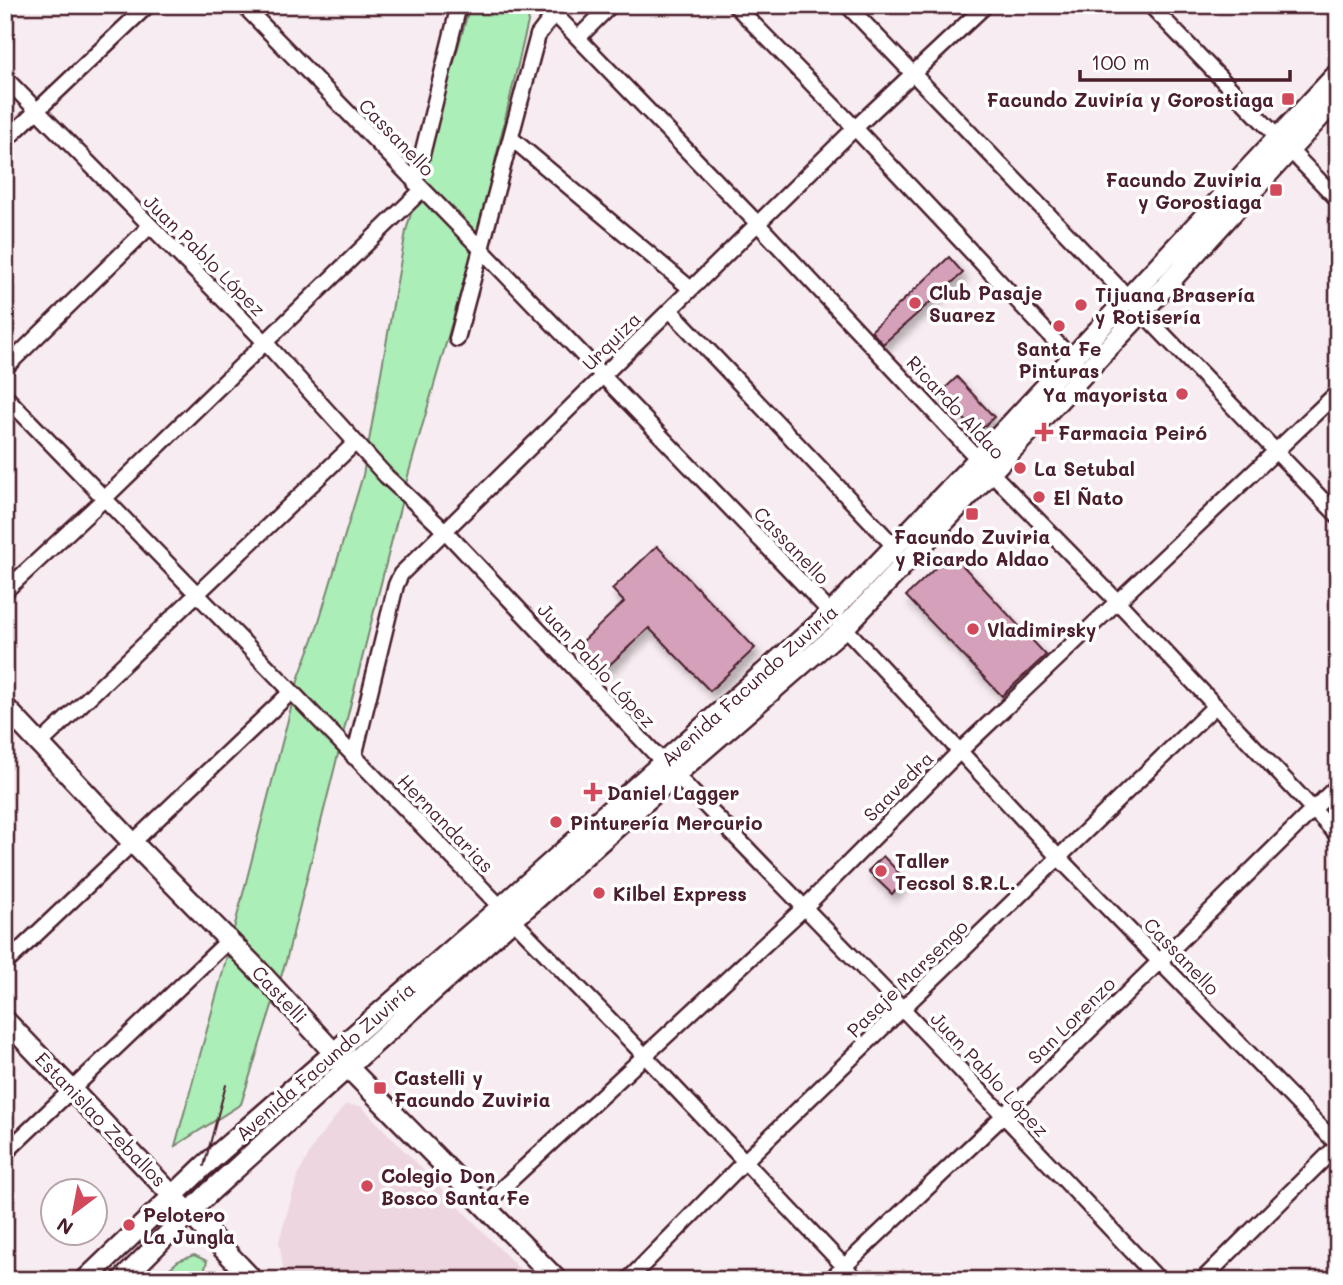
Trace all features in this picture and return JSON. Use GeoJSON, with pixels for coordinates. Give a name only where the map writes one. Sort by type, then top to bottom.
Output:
{"type":"FeatureCollection","features":[{"type":"Feature","properties":{"kind":"main road","name":"Avenida Facundo Zuviría"},"geometry":{"type":"LineString","coordinates":[[669,768],[844,628],[992,474],[1136,304],[1283,144],[1338,73]]}},
{"type":"Feature","properties":{"kind":"main road","name":"Avenida Facundo Zuviría"},"geometry":{"type":"LineString","coordinates":[[1283,144],[1338,97]]}},
{"type":"Feature","properties":{"kind":"main road","name":"Avenida Facundo Zuviría"},"geometry":{"type":"LineString","coordinates":[[122,1280],[341,1060],[669,768],[831,613],[1072,359],[1136,304]]}},
{"type":"Feature","properties":{"kind":"main road","name":"Castelli"},"geometry":{"type":"LineString","coordinates":[[5,707],[341,1060],[557,1280]]}},
{"type":"Feature","properties":{"kind":"main road","name":"Estanislao Zeballos"},"geometry":{"type":"LineString","coordinates":[[5,1020],[254,1280]]}},
{"type":"Feature","properties":{"kind":"main road","name":"Avenida Facundo Zuviría"},"geometry":{"type":"LineString","coordinates":[[85,1280],[173,1194],[282,1098],[341,1060]]}},
{"type":"Feature","properties":{"kind":"main road"},"geometry":{"type":"LineString","coordinates":[[254,1280],[226,1244],[219,1230],[212,1208],[211,1191],[222,1166],[265,1125],[282,1098]]}},
{"type":"Feature","properties":{"kind":"street"},"geometry":{"type":"LineString","coordinates":[[5,141],[148,5]]}},
{"type":"Feature","properties":{"kind":"street","name":"Cassanello"},"geometry":{"type":"LineString","coordinates":[[243,5],[831,613],[1060,859],[1338,1145]]}},
{"type":"Feature","properties":{"kind":"street"},"geometry":{"type":"LineString","coordinates":[[5,592],[265,342],[418,187],[458,5]]}},
{"type":"Feature","properties":{"kind":"street"},"geometry":{"type":"LineString","coordinates":[[578,38],[611,5]]}},
{"type":"Feature","properties":{"kind":"street"},"geometry":{"type":"LineString","coordinates":[[735,5],[855,128],[1072,359]]}},
{"type":"Feature","properties":{"kind":"street"},"geometry":{"type":"LineString","coordinates":[[848,5],[1338,516]]}},
{"type":"Feature","properties":{"kind":"street","name":"Urquiza"},"geometry":{"type":"LineString","coordinates":[[354,757],[396,585],[401,574],[757,223],[986,5]]}},
{"type":"Feature","properties":{"kind":"street"},"geometry":{"type":"LineString","coordinates":[[1150,5],[1338,200]]}},
{"type":"Feature","properties":{"kind":"street"},"geometry":{"type":"LineString","coordinates":[[457,339],[538,35],[550,10]]}},
{"type":"Feature","properties":{"kind":"street","name":"Ricardo Aldao"},"geometry":{"type":"LineString","coordinates":[[550,10],[757,223],[992,474],[1116,600],[1338,836]]}},
{"type":"Feature","properties":{"kind":"street","name":"Juan Pablo López"},"geometry":{"type":"LineString","coordinates":[[5,78],[265,342],[390,480],[445,531],[1159,1280]]}},
{"type":"Feature","properties":{"kind":"street"},"geometry":{"type":"LineString","coordinates":[[511,138],[691,289]]}},
{"type":"Feature","properties":{"kind":"street"},"geometry":{"type":"LineString","coordinates":[[5,368],[149,227]]}},
{"type":"Feature","properties":{"kind":"street"},"geometry":{"type":"LineString","coordinates":[[670,310],[895,547]]}},
{"type":"Feature","properties":{"kind":"street","name":"Saavedra"},"geometry":{"type":"LineString","coordinates":[[484,1205],[805,907],[959,752],[1116,600],[1338,393]]}},
{"type":"Feature","properties":{"kind":"street","name":"Hernandarias"},"geometry":{"type":"LineString","coordinates":[[5,396],[507,913],[856,1280]]}},
{"type":"Feature","properties":{"kind":"street"},"geometry":{"type":"LineString","coordinates":[[40,744],[355,443]]}},
{"type":"Feature","properties":{"kind":"street"},"geometry":{"type":"LineString","coordinates":[[5,964],[291,692]]}},
{"type":"Feature","properties":{"kind":"street","name":"Pasaje Marsengo"},"geometry":{"type":"LineString","coordinates":[[628,1280],[745,1161],[1060,859],[1215,706]]}},
{"type":"Feature","properties":{"kind":"street","name":"San Lorenzo"},"geometry":{"type":"LineString","coordinates":[[830,1280],[1002,1116],[1338,785]]}},
{"type":"Feature","properties":{"kind":"street"},"geometry":{"type":"LineString","coordinates":[[5,1153],[229,940]]}},
{"type":"Feature","properties":{"kind":"street"},"geometry":{"type":"LineString","coordinates":[[1202,1280],[1338,1145]]}},
{"type":"Feature","properties":{"kind":"shaded area","name":"Colegio Don Bosco Santa Fe"},"geometry":{"type":"Polygon","coordinates":[[[345,1105],[361,1106],[530,1280],[285,1280],[279,1241],[298,1175],[315,1143],[345,1105]]]}},
{"type":"Feature","properties":{"kind":"green space"},"geometry":{"type":"Polygon","coordinates":[[[470,5],[532,5],[480,225],[409,472],[286,961],[241,1104],[175,1146],[299,677],[316,631],[363,475],[406,231],[470,5]]]}},
{"type":"Feature","properties":{"kind":"green space"},"geometry":{"type":"Polygon","coordinates":[[[194,1255],[207,1261],[202,1280],[156,1280],[178,1261],[194,1255]]]}},
{"type":"Feature","properties":{"kind":"building","name":"Club Pasaje Suarez"},"geometry":{"type":"Polygon","coordinates":[[[949,257],[963,273],[883,344],[871,331],[949,257]]]}},
{"type":"Feature","properties":{"kind":"building"},"geometry":{"type":"Polygon","coordinates":[[[957,377],[994,417],[977,433],[940,393],[957,377]]]}},
{"type":"Feature","properties":{"kind":"building"},"geometry":{"type":"Polygon","coordinates":[[[657,546],[755,648],[710,691],[649,628],[604,670],[580,644],[624,602],[612,589],[657,546]]]}},
{"type":"Feature","properties":{"kind":"building"},"geometry":{"type":"Polygon","coordinates":[[[951,553],[1046,655],[1002,696],[906,596],[951,553]]]}},
{"type":"Feature","properties":{"kind":"building"},"geometry":{"type":"Polygon","coordinates":[[[883,856],[906,880],[892,894],[868,871],[883,856]]]}},
{"type":"Feature","properties":{"kind":"tram line"},"geometry":{"type":"LineString","coordinates":[[204,1166],[226,1085]]}},
{"type":"Feature","properties":{"kind":"place","name":"Facundo Zuviría y Gorostiaga"},"geometry":{"type":"Point","coordinates":[1288,99]}},
{"type":"Feature","properties":{"kind":"place","name":"Facundo Zuviria y Gorostiaga"},"geometry":{"type":"Point","coordinates":[1276,190]}},
{"type":"Feature","properties":{"kind":"place","name":"Club Pasaje Suarez"},"geometry":{"type":"Point","coordinates":[915,303]}},
{"type":"Feature","properties":{"kind":"place","name":"Tijuana Brasería y Rotisería"},"geometry":{"type":"Point","coordinates":[1081,305]}},
{"type":"Feature","properties":{"kind":"place","name":"Santa Fe Pinturas"},"geometry":{"type":"Point","coordinates":[1059,326]}},
{"type":"Feature","properties":{"kind":"place","name":"Ya mayorista"},"geometry":{"type":"Point","coordinates":[1182,394]}},
{"type":"Feature","properties":{"kind":"place","name":"Farmacia Peiró"},"geometry":{"type":"Point","coordinates":[1044,432]}},
{"type":"Feature","properties":{"kind":"place","name":"La Setubal"},"geometry":{"type":"Point","coordinates":[1020,468]}},
{"type":"Feature","properties":{"kind":"place","name":"El Ñato"},"geometry":{"type":"Point","coordinates":[1039,497]}},
{"type":"Feature","properties":{"kind":"place","name":"Facundo Zuviria y Ricardo Aldao"},"geometry":{"type":"Point","coordinates":[972,514]}},
{"type":"Feature","properties":{"kind":"place","name":"Vladimirsky"},"geometry":{"type":"Point","coordinates":[973,629]}},
{"type":"Feature","properties":{"kind":"place","name":"Daniel Lagger"},"geometry":{"type":"Point","coordinates":[593,792]}},
{"type":"Feature","properties":{"kind":"place","name":"Pinturería Mercurio"},"geometry":{"type":"Point","coordinates":[556,822]}},
{"type":"Feature","properties":{"kind":"place","name":"Taller Tecsol S.R.L."},"geometry":{"type":"Point","coordinates":[881,871]}},
{"type":"Feature","properties":{"kind":"place","name":"Kilbel Express"},"geometry":{"type":"Point","coordinates":[599,893]}},
{"type":"Feature","properties":{"kind":"place","name":"Castelli y Facundo Zuviria"},"geometry":{"type":"Point","coordinates":[380,1088]}},
{"type":"Feature","properties":{"kind":"place","name":"Colegio Don Bosco Santa Fe"},"geometry":{"type":"Point","coordinates":[367,1186]}},
{"type":"Feature","properties":{"kind":"place","name":"Pelotero La Jungla"},"geometry":{"type":"Point","coordinates":[129,1225]}}]}
